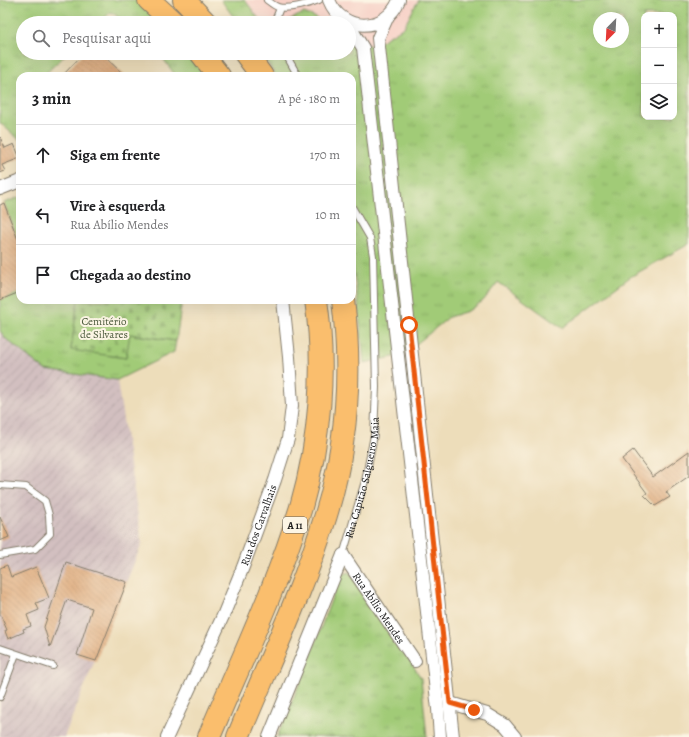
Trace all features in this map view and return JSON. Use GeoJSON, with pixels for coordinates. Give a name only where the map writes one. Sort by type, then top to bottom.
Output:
{"type":"FeatureCollection","features":[{"type":"Feature","properties":{"kind":"highway"},"geometry":{"type":"LineString","coordinates":[[149,0],[166,16]]}},
{"type":"Feature","properties":{"kind":"highway"},"geometry":{"type":"LineString","coordinates":[[167,0],[183,16]]}},
{"type":"Feature","properties":{"kind":"highway"},"geometry":{"type":"LineString","coordinates":[[184,0],[199,16]]}},
{"type":"Feature","properties":{"kind":"highway"},"geometry":{"type":"LineString","coordinates":[[202,0],[216,16]]}},
{"type":"Feature","properties":{"kind":"highway"},"geometry":{"type":"LineString","coordinates":[[206,60],[216,72]]}},
{"type":"Feature","properties":{"kind":"highway"},"geometry":{"type":"LineString","coordinates":[[220,60],[229,72]]}},
{"type":"Feature","properties":{"kind":"highway"},"geometry":{"type":"LineString","coordinates":[[236,60],[244,72]]}},
{"type":"Feature","properties":{"kind":"highway"},"geometry":{"type":"LineString","coordinates":[[250,60],[259,72]]}},
{"type":"Feature","properties":{"kind":"highway","name":"A 11"},"geometry":{"type":"LineString","coordinates":[[209,737],[277,577],[292,535],[307,482],[316,432],[320,380],[320,344],[316,304]]}},
{"type":"Feature","properties":{"kind":"highway"},"geometry":{"type":"LineString","coordinates":[[238,737],[304,579],[326,515],[339,457],[346,407],[347,344],[343,304]]}},
{"type":"Feature","properties":{"kind":"street"},"geometry":{"type":"LineString","coordinates":[[329,0],[340,16]]}},
{"type":"Feature","properties":{"kind":"street"},"geometry":{"type":"LineString","coordinates":[[398,0],[396,7],[388,16],[378,38],[453,737]]}},
{"type":"Feature","properties":{"kind":"street"},"geometry":{"type":"LineString","coordinates":[[356,24],[366,25],[378,22],[388,16]]}},
{"type":"Feature","properties":{"kind":"street"},"geometry":{"type":"LineString","coordinates":[[356,37],[363,48],[440,737]]}},
{"type":"Feature","properties":{"kind":"street"},"geometry":{"type":"LineString","coordinates":[[0,189],[16,183]]}},
{"type":"Feature","properties":{"kind":"street","name":"Rua dos Carvalhais"},"geometry":{"type":"LineString","coordinates":[[167,737],[223,616],[243,567],[275,480],[288,439],[292,406],[283,304]]}},
{"type":"Feature","properties":{"kind":"street","name":"Rua Abílio Mendes"},"geometry":{"type":"LineString","coordinates":[[344,555],[415,661]]}},
{"type":"Feature","properties":{"kind":"street","name":"Rua Capitão Salgueiro Maia"},"geometry":{"type":"LineString","coordinates":[[269,737],[344,555]]}},
{"type":"Feature","properties":{"kind":"street"},"geometry":{"type":"LineString","coordinates":[[450,703],[487,714],[505,725],[515,737]]}},
{"type":"Feature","properties":{"kind":"lane"},"geometry":{"type":"LineString","coordinates":[[267,0],[274,6],[280,8],[304,5],[319,0]]}},
{"type":"Feature","properties":{"kind":"lane"},"geometry":{"type":"LineString","coordinates":[[277,16],[280,8]]}},
{"type":"Feature","properties":{"kind":"lane"},"geometry":{"type":"LineString","coordinates":[[289,60],[296,72]]}},
{"type":"Feature","properties":{"kind":"lane","name":"Rua Capitão Salgueiro Maia"},"geometry":{"type":"LineString","coordinates":[[344,555],[365,481],[374,435],[376,387],[373,256],[370,238],[356,214]]}},
{"type":"Feature","properties":{"kind":"lane"},"geometry":{"type":"LineString","coordinates":[[0,485],[26,487],[45,501],[49,515],[50,534],[35,549],[0,555]]}},
{"type":"Feature","properties":{"kind":"lane"},"geometry":{"type":"LineString","coordinates":[[0,648],[53,666]]}},
{"type":"Feature","properties":{"kind":"lane"},"geometry":{"type":"LineString","coordinates":[[0,697],[16,654]]}},
{"type":"Feature","properties":{"kind":"shaded area"},"geometry":{"type":"Polygon","coordinates":[[[245,0],[419,0],[414,6],[404,27],[373,46],[356,42],[356,16],[312,16],[304,13],[297,16],[257,16],[245,0]]]}},
{"type":"Feature","properties":{"kind":"shaded area"},"geometry":{"type":"Polygon","coordinates":[[[0,331],[6,339],[45,370],[117,380],[142,543],[64,737],[0,737],[0,331]]]}},
{"type":"Feature","properties":{"kind":"green space"},"geometry":{"type":"Polygon","coordinates":[[[0,0],[138,0],[153,16],[117,16],[111,12],[107,16],[16,16],[16,60],[60,60],[47,72],[16,72],[16,137],[0,123],[0,0]]]}},
{"type":"Feature","properties":{"kind":"green space"},"geometry":{"type":"Polygon","coordinates":[[[221,0],[245,0],[257,16],[233,16],[221,0]]]}},
{"type":"Feature","properties":{"kind":"green space"},"geometry":{"type":"Polygon","coordinates":[[[419,0],[689,0],[689,244],[630,277],[562,328],[498,282],[483,301],[468,311],[449,317],[403,355],[364,363],[356,288],[356,72],[273,72],[266,60],[356,60],[356,42],[373,46],[404,27],[419,0]]]}},
{"type":"Feature","properties":{"kind":"green space"},"geometry":{"type":"Polygon","coordinates":[[[304,13],[312,16],[297,16],[304,13]]]}},
{"type":"Feature","properties":{"kind":"green space"},"geometry":{"type":"Polygon","coordinates":[[[164,60],[194,60],[204,72],[173,72],[164,60]]]}},
{"type":"Feature","properties":{"kind":"green space"},"geometry":{"type":"Polygon","coordinates":[[[16,198],[16,234],[4,203],[16,198]]]}},
{"type":"Feature","properties":{"kind":"green space"},"geometry":{"type":"Polygon","coordinates":[[[16,294],[16,304],[77,304],[71,349],[126,358],[129,334],[176,341],[174,352],[117,380],[45,370],[6,339],[0,331],[0,300],[16,294]]]}},
{"type":"Feature","properties":{"kind":"green space","name":"Cemitério de Silvares"},"geometry":{"type":"Polygon","coordinates":[[[77,304],[181,304],[176,341],[130,334],[126,358],[71,350],[77,304]]]}},
{"type":"Feature","properties":{"kind":"green space"},"geometry":{"type":"Polygon","coordinates":[[[349,572],[376,608],[421,678],[427,737],[277,737],[306,668],[340,576],[349,572]]]}},
{"type":"Feature","properties":{"kind":"building"},"geometry":{"type":"Polygon","coordinates":[[[77,60],[108,60],[121,72],[66,72],[77,60]]]}},
{"type":"Feature","properties":{"kind":"building"},"geometry":{"type":"Polygon","coordinates":[[[0,137],[5,148],[14,144],[16,149],[16,160],[2,165],[5,171],[0,173],[0,137]]]}},
{"type":"Feature","properties":{"kind":"building"},"geometry":{"type":"Polygon","coordinates":[[[4,203],[16,234],[16,294],[0,300],[0,205],[4,203]]]}},
{"type":"Feature","properties":{"kind":"building"},"geometry":{"type":"Polygon","coordinates":[[[633,450],[653,477],[689,451],[689,476],[666,492],[670,497],[655,506],[644,495],[647,493],[622,459],[633,450]]]}},
{"type":"Feature","properties":{"kind":"building"},"geometry":{"type":"Polygon","coordinates":[[[0,517],[9,537],[0,541],[0,517]]]}},
{"type":"Feature","properties":{"kind":"building"},"geometry":{"type":"Polygon","coordinates":[[[66,562],[127,582],[96,661],[77,655],[92,608],[67,600],[50,647],[44,627],[66,562]]]}},
{"type":"Feature","properties":{"kind":"building"},"geometry":{"type":"Polygon","coordinates":[[[7,565],[11,577],[36,567],[49,598],[36,603],[39,610],[27,615],[31,626],[23,629],[24,632],[8,639],[5,631],[7,630],[0,614],[0,568],[7,565]]]}},
{"type":"Feature","properties":{"kind":"route"},"geometry":{"type":"LineString","coordinates":[[409,325],[450,703],[474,710]]}}]}
